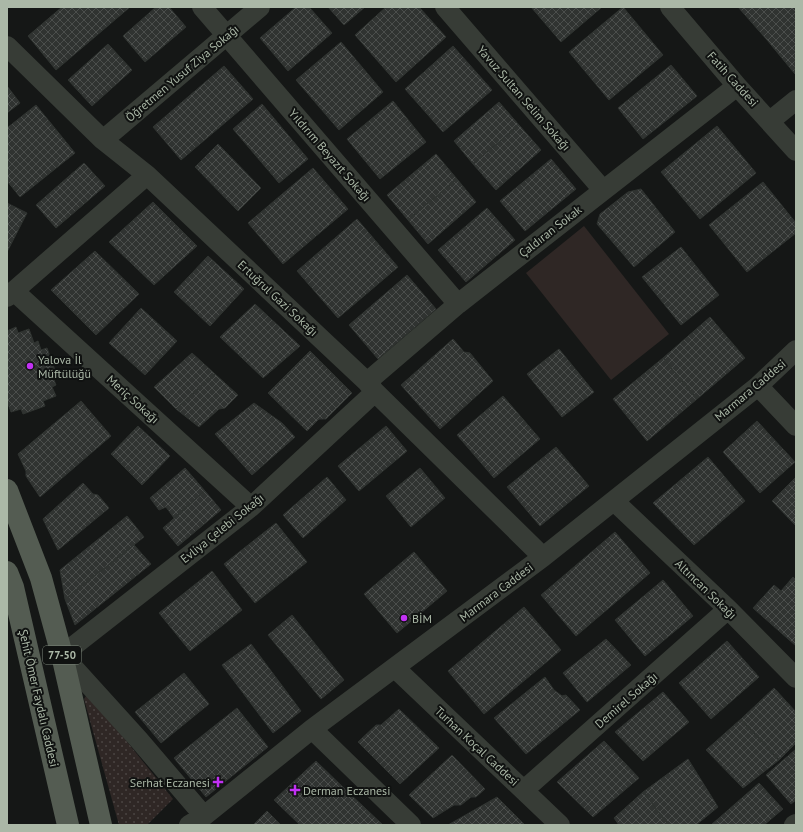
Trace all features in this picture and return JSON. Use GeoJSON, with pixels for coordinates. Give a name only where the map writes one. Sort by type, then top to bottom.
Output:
{"type":"FeatureCollection","features":[{"type":"Feature","properties":{"kind":"main road","name":"77-50"},"geometry":{"type":"LineString","coordinates":[[7,490],[41,578],[62,655],[101,825]]}},
{"type":"Feature","properties":{"kind":"main road","name":"Şehit Ömer Faydalı Caddesi"},"geometry":{"type":"LineString","coordinates":[[7,572],[13,587],[68,825]]}},
{"type":"Feature","properties":{"kind":"street","name":"Yıldırım Beyazıt Sokağı"},"geometry":{"type":"LineString","coordinates":[[202,7],[458,304]]}},
{"type":"Feature","properties":{"kind":"street","name":"Öğretmen Yusuf Ziya Sokağı"},"geometry":{"type":"LineString","coordinates":[[103,140],[260,7]]}},
{"type":"Feature","properties":{"kind":"street","name":"Yavuz Sultan Selim Sokağı"},"geometry":{"type":"LineString","coordinates":[[445,7],[603,190]]}},
{"type":"Feature","properties":{"kind":"street","name":"Fatih Caddesi"},"geometry":{"type":"LineString","coordinates":[[674,8],[737,86],[796,150]]}},
{"type":"Feature","properties":{"kind":"street","name":"Ertuğrul Gazi Sokağı"},"geometry":{"type":"LineString","coordinates":[[7,46],[103,140],[147,174],[371,387],[543,557]]}},
{"type":"Feature","properties":{"kind":"street","name":"Çaldıran Sokak"},"geometry":{"type":"LineString","coordinates":[[371,387],[458,304],[737,86]]}},
{"type":"Feature","properties":{"kind":"street"},"geometry":{"type":"LineString","coordinates":[[770,121],[796,100]]}},
{"type":"Feature","properties":{"kind":"street"},"geometry":{"type":"LineString","coordinates":[[11,294],[147,174]]}},
{"type":"Feature","properties":{"kind":"street","name":"Meriç Sokağı"},"geometry":{"type":"LineString","coordinates":[[11,294],[251,507]]}},
{"type":"Feature","properties":{"kind":"street","name":"Marmara Caddesi"},"geometry":{"type":"LineString","coordinates":[[197,821],[312,729],[543,557],[758,386],[796,350]]}},
{"type":"Feature","properties":{"kind":"street"},"geometry":{"type":"LineString","coordinates":[[758,386],[796,426]]}},
{"type":"Feature","properties":{"kind":"street","name":"Evliya Çelebi Sokağı"},"geometry":{"type":"LineString","coordinates":[[62,655],[251,507],[371,387]]}},
{"type":"Feature","properties":{"kind":"street","name":"Altıncan Sokağı"},"geometry":{"type":"LineString","coordinates":[[614,501],[728,610],[796,678]]}},
{"type":"Feature","properties":{"kind":"street","name":"Demirel Sokağı"},"geometry":{"type":"LineString","coordinates":[[524,790],[728,610]]}},
{"type":"Feature","properties":{"kind":"street"},"geometry":{"type":"LineString","coordinates":[[62,655],[140,740],[197,821]]}},
{"type":"Feature","properties":{"kind":"street","name":"Turhan Koçal Caddesi"},"geometry":{"type":"LineString","coordinates":[[395,668],[560,825]]}},
{"type":"Feature","properties":{"kind":"street"},"geometry":{"type":"LineString","coordinates":[[312,729],[411,825]]}},
{"type":"Feature","properties":{"kind":"shaded area"},"geometry":{"type":"Polygon","coordinates":[[[584,226],[669,334],[611,380],[526,273],[584,226]]]}},
{"type":"Feature","properties":{"kind":"shaded area"},"geometry":{"type":"Polygon","coordinates":[[[88,693],[173,799],[147,825],[119,825],[84,699],[88,693]]]}},
{"type":"Feature","properties":{"kind":"building"},"geometry":{"type":"Polygon","coordinates":[[[62,7],[130,7],[56,70],[28,36],[62,7]]]}},
{"type":"Feature","properties":{"kind":"building"},"geometry":{"type":"Polygon","coordinates":[[[156,7],[169,7],[186,27],[145,62],[123,36],[156,7]]]}},
{"type":"Feature","properties":{"kind":"building"},"geometry":{"type":"Polygon","coordinates":[[[296,7],[309,7],[332,33],[288,71],[260,38],[296,7]]]}},
{"type":"Feature","properties":{"kind":"building"},"geometry":{"type":"Polygon","coordinates":[[[328,7],[365,7],[344,25],[328,7]]]}},
{"type":"Feature","properties":{"kind":"building"},"geometry":{"type":"Polygon","coordinates":[[[386,7],[419,7],[446,37],[396,82],[355,35],[386,7]]]}},
{"type":"Feature","properties":{"kind":"building"},"geometry":{"type":"Polygon","coordinates":[[[531,7],[602,7],[561,42],[531,7]]]}},
{"type":"Feature","properties":{"kind":"building"},"geometry":{"type":"Polygon","coordinates":[[[623,7],[663,55],[609,100],[569,52],[623,7]]]}},
{"type":"Feature","properties":{"kind":"building"},"geometry":{"type":"Polygon","coordinates":[[[738,7],[796,7],[795,74],[767,40],[738,7]]]}},
{"type":"Feature","properties":{"kind":"building"},"geometry":{"type":"Polygon","coordinates":[[[341,42],[383,92],[339,130],[296,80],[341,42]]]}},
{"type":"Feature","properties":{"kind":"building"},"geometry":{"type":"Polygon","coordinates":[[[108,44],[132,70],[92,106],[68,80],[108,44]]]}},
{"type":"Feature","properties":{"kind":"building"},"geometry":{"type":"Polygon","coordinates":[[[453,46],[492,90],[443,132],[405,89],[453,46]]]}},
{"type":"Feature","properties":{"kind":"building"},"geometry":{"type":"Polygon","coordinates":[[[671,65],[697,96],[643,139],[618,108],[671,65]]]}},
{"type":"Feature","properties":{"kind":"building"},"geometry":{"type":"Polygon","coordinates":[[[224,66],[253,99],[181,160],[153,127],[224,66]]]}},
{"type":"Feature","properties":{"kind":"building"},"geometry":{"type":"Polygon","coordinates":[[[7,86],[20,103],[7,113],[7,86]]]}},
{"type":"Feature","properties":{"kind":"building"},"geometry":{"type":"Polygon","coordinates":[[[393,101],[426,142],[380,179],[347,139],[393,101]]]}},
{"type":"Feature","properties":{"kind":"building"},"geometry":{"type":"Polygon","coordinates":[[[499,102],[519,125],[473,164],[454,141],[499,102]]]}},
{"type":"Feature","properties":{"kind":"building"},"geometry":{"type":"Polygon","coordinates":[[[262,104],[308,159],[279,183],[233,129],[262,104]]]}},
{"type":"Feature","properties":{"kind":"building"},"geometry":{"type":"Polygon","coordinates":[[[36,105],[75,153],[20,197],[7,181],[7,128],[36,105]]]}},
{"type":"Feature","properties":{"kind":"building"},"geometry":{"type":"Polygon","coordinates":[[[519,125],[541,150],[496,190],[473,164],[519,125]]]}},
{"type":"Feature","properties":{"kind":"building"},"geometry":{"type":"Polygon","coordinates":[[[717,126],[756,173],[700,219],[661,172],[717,126]]]}},
{"type":"Feature","properties":{"kind":"building"},"geometry":{"type":"Polygon","coordinates":[[[218,144],[261,188],[238,211],[195,167],[218,144]]]}},
{"type":"Feature","properties":{"kind":"building"},"geometry":{"type":"Polygon","coordinates":[[[436,154],[457,179],[408,220],[387,195],[436,154]]]}},
{"type":"Feature","properties":{"kind":"building"},"geometry":{"type":"Polygon","coordinates":[[[551,159],[576,189],[525,231],[500,201],[551,159]]]}},
{"type":"Feature","properties":{"kind":"building"},"geometry":{"type":"Polygon","coordinates":[[[84,163],[105,186],[56,228],[36,205],[84,163]]]}},
{"type":"Feature","properties":{"kind":"building"},"geometry":{"type":"Polygon","coordinates":[[[313,168],[348,209],[283,264],[248,223],[313,168]]]}},
{"type":"Feature","properties":{"kind":"building"},"geometry":{"type":"Polygon","coordinates":[[[457,179],[476,202],[428,244],[408,220],[457,179]]]}},
{"type":"Feature","properties":{"kind":"building"},"geometry":{"type":"Polygon","coordinates":[[[763,182],[796,223],[796,233],[747,272],[709,225],[763,182]]]}},
{"type":"Feature","properties":{"kind":"building"},"geometry":{"type":"Polygon","coordinates":[[[641,189],[675,232],[634,267],[597,224],[600,214],[628,192],[641,189]]]}},
{"type":"Feature","properties":{"kind":"building"},"geometry":{"type":"Polygon","coordinates":[[[153,202],[197,246],[154,285],[109,242],[153,202]]]}},
{"type":"Feature","properties":{"kind":"building"},"geometry":{"type":"Polygon","coordinates":[[[7,203],[27,213],[7,252],[7,203]]]}},
{"type":"Feature","properties":{"kind":"building"},"geometry":{"type":"Polygon","coordinates":[[[487,208],[515,240],[466,282],[438,250],[487,208]]]}},
{"type":"Feature","properties":{"kind":"building"},"geometry":{"type":"Polygon","coordinates":[[[357,219],[398,267],[338,318],[297,271],[357,219]]]}},
{"type":"Feature","properties":{"kind":"building"},"geometry":{"type":"Polygon","coordinates":[[[681,247],[719,295],[681,325],[642,277],[681,247]]]}},
{"type":"Feature","properties":{"kind":"building"},"geometry":{"type":"Polygon","coordinates":[[[95,251],[139,294],[96,335],[51,290],[95,251]]]}},
{"type":"Feature","properties":{"kind":"building"},"geometry":{"type":"Polygon","coordinates":[[[208,256],[244,289],[210,326],[174,292],[208,256]]]}},
{"type":"Feature","properties":{"kind":"building"},"geometry":{"type":"Polygon","coordinates":[[[407,275],[436,309],[378,359],[349,325],[407,275]]]}},
{"type":"Feature","properties":{"kind":"building"},"geometry":{"type":"Polygon","coordinates":[[[255,304],[300,346],[263,378],[220,337],[255,304]]]}},
{"type":"Feature","properties":{"kind":"building"},"geometry":{"type":"Polygon","coordinates":[[[141,308],[177,341],[145,375],[109,343],[141,308]]]}},
{"type":"Feature","properties":{"kind":"building"},"geometry":{"type":"Polygon","coordinates":[[[710,317],[745,358],[697,399],[663,358],[710,317]]]}},
{"type":"Feature","properties":{"kind":"building","name":"Yalova İl Müftülüğü"},"geometry":{"type":"Polygon","coordinates":[[[16,327],[18,333],[29,329],[34,343],[38,341],[41,350],[47,348],[56,373],[52,375],[56,385],[52,387],[56,396],[43,401],[45,406],[23,414],[21,409],[11,412],[7,401],[7,331],[16,327]]]}},
{"type":"Feature","properties":{"kind":"building"},"geometry":{"type":"Polygon","coordinates":[[[453,339],[464,352],[470,353],[493,381],[440,429],[401,385],[453,339]]]}},
{"type":"Feature","properties":{"kind":"building"},"geometry":{"type":"Polygon","coordinates":[[[559,349],[594,392],[562,417],[527,374],[559,349]]]}},
{"type":"Feature","properties":{"kind":"building"},"geometry":{"type":"Polygon","coordinates":[[[310,351],[352,393],[326,419],[319,419],[307,431],[268,393],[310,351]]]}},
{"type":"Feature","properties":{"kind":"building"},"geometry":{"type":"Polygon","coordinates":[[[192,353],[215,374],[176,409],[154,387],[192,353]]]}},
{"type":"Feature","properties":{"kind":"building"},"geometry":{"type":"Polygon","coordinates":[[[663,358],[697,399],[647,441],[613,399],[663,358]]]}},
{"type":"Feature","properties":{"kind":"building"},"geometry":{"type":"Polygon","coordinates":[[[215,374],[238,395],[225,408],[219,409],[199,427],[176,409],[215,374]]]}},
{"type":"Feature","properties":{"kind":"building"},"geometry":{"type":"Polygon","coordinates":[[[503,396],[540,439],[494,478],[457,435],[503,396]]]}},
{"type":"Feature","properties":{"kind":"building"},"geometry":{"type":"Polygon","coordinates":[[[81,401],[111,436],[40,497],[26,476],[26,471],[18,454],[81,401]]]}},
{"type":"Feature","properties":{"kind":"building"},"geometry":{"type":"Polygon","coordinates":[[[254,403],[282,423],[295,437],[252,475],[215,434],[254,403]]]}},
{"type":"Feature","properties":{"kind":"building"},"geometry":{"type":"Polygon","coordinates":[[[757,421],[795,462],[760,493],[723,452],[757,421]]]}},
{"type":"Feature","properties":{"kind":"building"},"geometry":{"type":"Polygon","coordinates":[[[138,426],[170,456],[142,485],[111,454],[138,426]]]}},
{"type":"Feature","properties":{"kind":"building"},"geometry":{"type":"Polygon","coordinates":[[[386,426],[407,451],[359,491],[338,466],[386,426]]]}},
{"type":"Feature","properties":{"kind":"building"},"geometry":{"type":"Polygon","coordinates":[[[556,447],[589,486],[540,526],[507,487],[556,447]]]}},
{"type":"Feature","properties":{"kind":"building"},"geometry":{"type":"Polygon","coordinates":[[[708,457],[745,501],[694,545],[653,503],[708,457]]]}},
{"type":"Feature","properties":{"kind":"building"},"geometry":{"type":"Polygon","coordinates":[[[185,468],[205,491],[174,518],[166,507],[159,510],[150,498],[185,468]]]}},
{"type":"Feature","properties":{"kind":"building"},"geometry":{"type":"Polygon","coordinates":[[[420,468],[445,498],[411,527],[386,496],[420,468]]]}},
{"type":"Feature","properties":{"kind":"building"},"geometry":{"type":"Polygon","coordinates":[[[327,477],[346,500],[303,538],[283,515],[327,477]]]}},
{"type":"Feature","properties":{"kind":"building"},"geometry":{"type":"Polygon","coordinates":[[[796,477],[796,526],[772,501],[796,477]]]}},
{"type":"Feature","properties":{"kind":"building"},"geometry":{"type":"Polygon","coordinates":[[[83,483],[93,494],[98,495],[109,508],[58,550],[43,519],[83,483]]]}},
{"type":"Feature","properties":{"kind":"building"},"geometry":{"type":"Polygon","coordinates":[[[205,491],[221,510],[178,546],[163,528],[205,491]]]}},
{"type":"Feature","properties":{"kind":"building"},"geometry":{"type":"Polygon","coordinates":[[[127,516],[144,537],[65,599],[60,570],[127,516]]]}},
{"type":"Feature","properties":{"kind":"building"},"geometry":{"type":"Polygon","coordinates":[[[276,523],[307,562],[255,603],[224,564],[276,523]]]}},
{"type":"Feature","properties":{"kind":"building"},"geometry":{"type":"Polygon","coordinates":[[[615,532],[650,573],[576,636],[541,595],[615,532]]]}},
{"type":"Feature","properties":{"kind":"building"},"geometry":{"type":"Polygon","coordinates":[[[134,545],[151,564],[75,625],[65,599],[134,545]]]}},
{"type":"Feature","properties":{"kind":"building"},"geometry":{"type":"Polygon","coordinates":[[[414,552],[447,591],[397,633],[364,594],[414,552]]]}},
{"type":"Feature","properties":{"kind":"building"},"geometry":{"type":"Polygon","coordinates":[[[212,571],[242,610],[190,651],[159,613],[212,571]]]}},
{"type":"Feature","properties":{"kind":"building"},"geometry":{"type":"Polygon","coordinates":[[[793,577],[796,580],[796,646],[753,608],[774,585],[781,591],[793,577]]]}},
{"type":"Feature","properties":{"kind":"building"},"geometry":{"type":"Polygon","coordinates":[[[663,580],[693,616],[645,656],[615,620],[663,580]]]}},
{"type":"Feature","properties":{"kind":"building"},"geometry":{"type":"Polygon","coordinates":[[[524,607],[561,650],[484,714],[448,671],[524,607]]]}},
{"type":"Feature","properties":{"kind":"building"},"geometry":{"type":"Polygon","coordinates":[[[292,615],[344,680],[321,699],[268,635],[292,615]]]}},
{"type":"Feature","properties":{"kind":"building"},"geometry":{"type":"Polygon","coordinates":[[[606,639],[631,665],[587,702],[563,673],[606,639]]]}},
{"type":"Feature","properties":{"kind":"building"},"geometry":{"type":"Polygon","coordinates":[[[727,641],[759,677],[711,719],[679,683],[727,641]]]}},
{"type":"Feature","properties":{"kind":"building"},"geometry":{"type":"Polygon","coordinates":[[[251,644],[301,711],[273,733],[222,665],[251,644]]]}},
{"type":"Feature","properties":{"kind":"building"},"geometry":{"type":"Polygon","coordinates":[[[184,673],[209,704],[161,743],[135,712],[184,673]]]}},
{"type":"Feature","properties":{"kind":"building"},"geometry":{"type":"Polygon","coordinates":[[[545,677],[554,690],[562,696],[566,695],[580,710],[526,754],[494,718],[545,677]]]}},
{"type":"Feature","properties":{"kind":"building"},"geometry":{"type":"Polygon","coordinates":[[[774,688],[796,712],[796,743],[779,760],[741,719],[774,688]]]}},
{"type":"Feature","properties":{"kind":"building"},"geometry":{"type":"Polygon","coordinates":[[[663,692],[689,722],[643,761],[615,732],[663,692]]]}},
{"type":"Feature","properties":{"kind":"building"},"geometry":{"type":"Polygon","coordinates":[[[237,708],[268,747],[206,797],[174,758],[237,708]]]}},
{"type":"Feature","properties":{"kind":"building"},"geometry":{"type":"Polygon","coordinates":[[[399,709],[439,748],[400,784],[358,742],[376,725],[381,725],[399,709]]]}},
{"type":"Feature","properties":{"kind":"building"},"geometry":{"type":"Polygon","coordinates":[[[741,719],[779,760],[743,788],[706,750],[741,719]]]}},
{"type":"Feature","properties":{"kind":"building"},"geometry":{"type":"Polygon","coordinates":[[[604,741],[639,778],[593,817],[557,782],[604,741]]]}},
{"type":"Feature","properties":{"kind":"building"},"geometry":{"type":"Polygon","coordinates":[[[796,749],[796,800],[791,804],[766,775],[796,749]]]}},
{"type":"Feature","properties":{"kind":"building"},"geometry":{"type":"Polygon","coordinates":[[[452,755],[485,789],[476,797],[471,797],[461,805],[454,805],[433,818],[409,795],[452,755]]]}},
{"type":"Feature","properties":{"kind":"building"},"geometry":{"type":"Polygon","coordinates":[[[688,759],[718,807],[696,825],[669,825],[643,792],[688,759]]]}},
{"type":"Feature","properties":{"kind":"building"},"geometry":{"type":"Polygon","coordinates":[[[316,761],[383,825],[300,825],[274,800],[316,761]]]}},
{"type":"Feature","properties":{"kind":"building"},"geometry":{"type":"Polygon","coordinates":[[[759,783],[783,809],[764,825],[711,825],[759,783]]]}},
{"type":"Feature","properties":{"kind":"building"},"geometry":{"type":"Polygon","coordinates":[[[643,792],[669,825],[619,825],[614,818],[643,792]]]}},
{"type":"Feature","properties":{"kind":"building"},"geometry":{"type":"Polygon","coordinates":[[[497,797],[525,825],[448,825],[497,797]]]}},
{"type":"Feature","properties":{"kind":"building"},"geometry":{"type":"Polygon","coordinates":[[[267,811],[281,825],[253,825],[267,811]]]}},
{"type":"Feature","properties":{"kind":"place","name":"Yalova İl Müftülüğü"},"geometry":{"type":"Point","coordinates":[30,366]}},
{"type":"Feature","properties":{"kind":"place","name":"BİM"},"geometry":{"type":"Point","coordinates":[404,618]}},
{"type":"Feature","properties":{"kind":"place","name":"Serhat Eczanesi"},"geometry":{"type":"Point","coordinates":[218,782]}},
{"type":"Feature","properties":{"kind":"place","name":"Derman Eczanesi"},"geometry":{"type":"Point","coordinates":[295,790]}}]}
